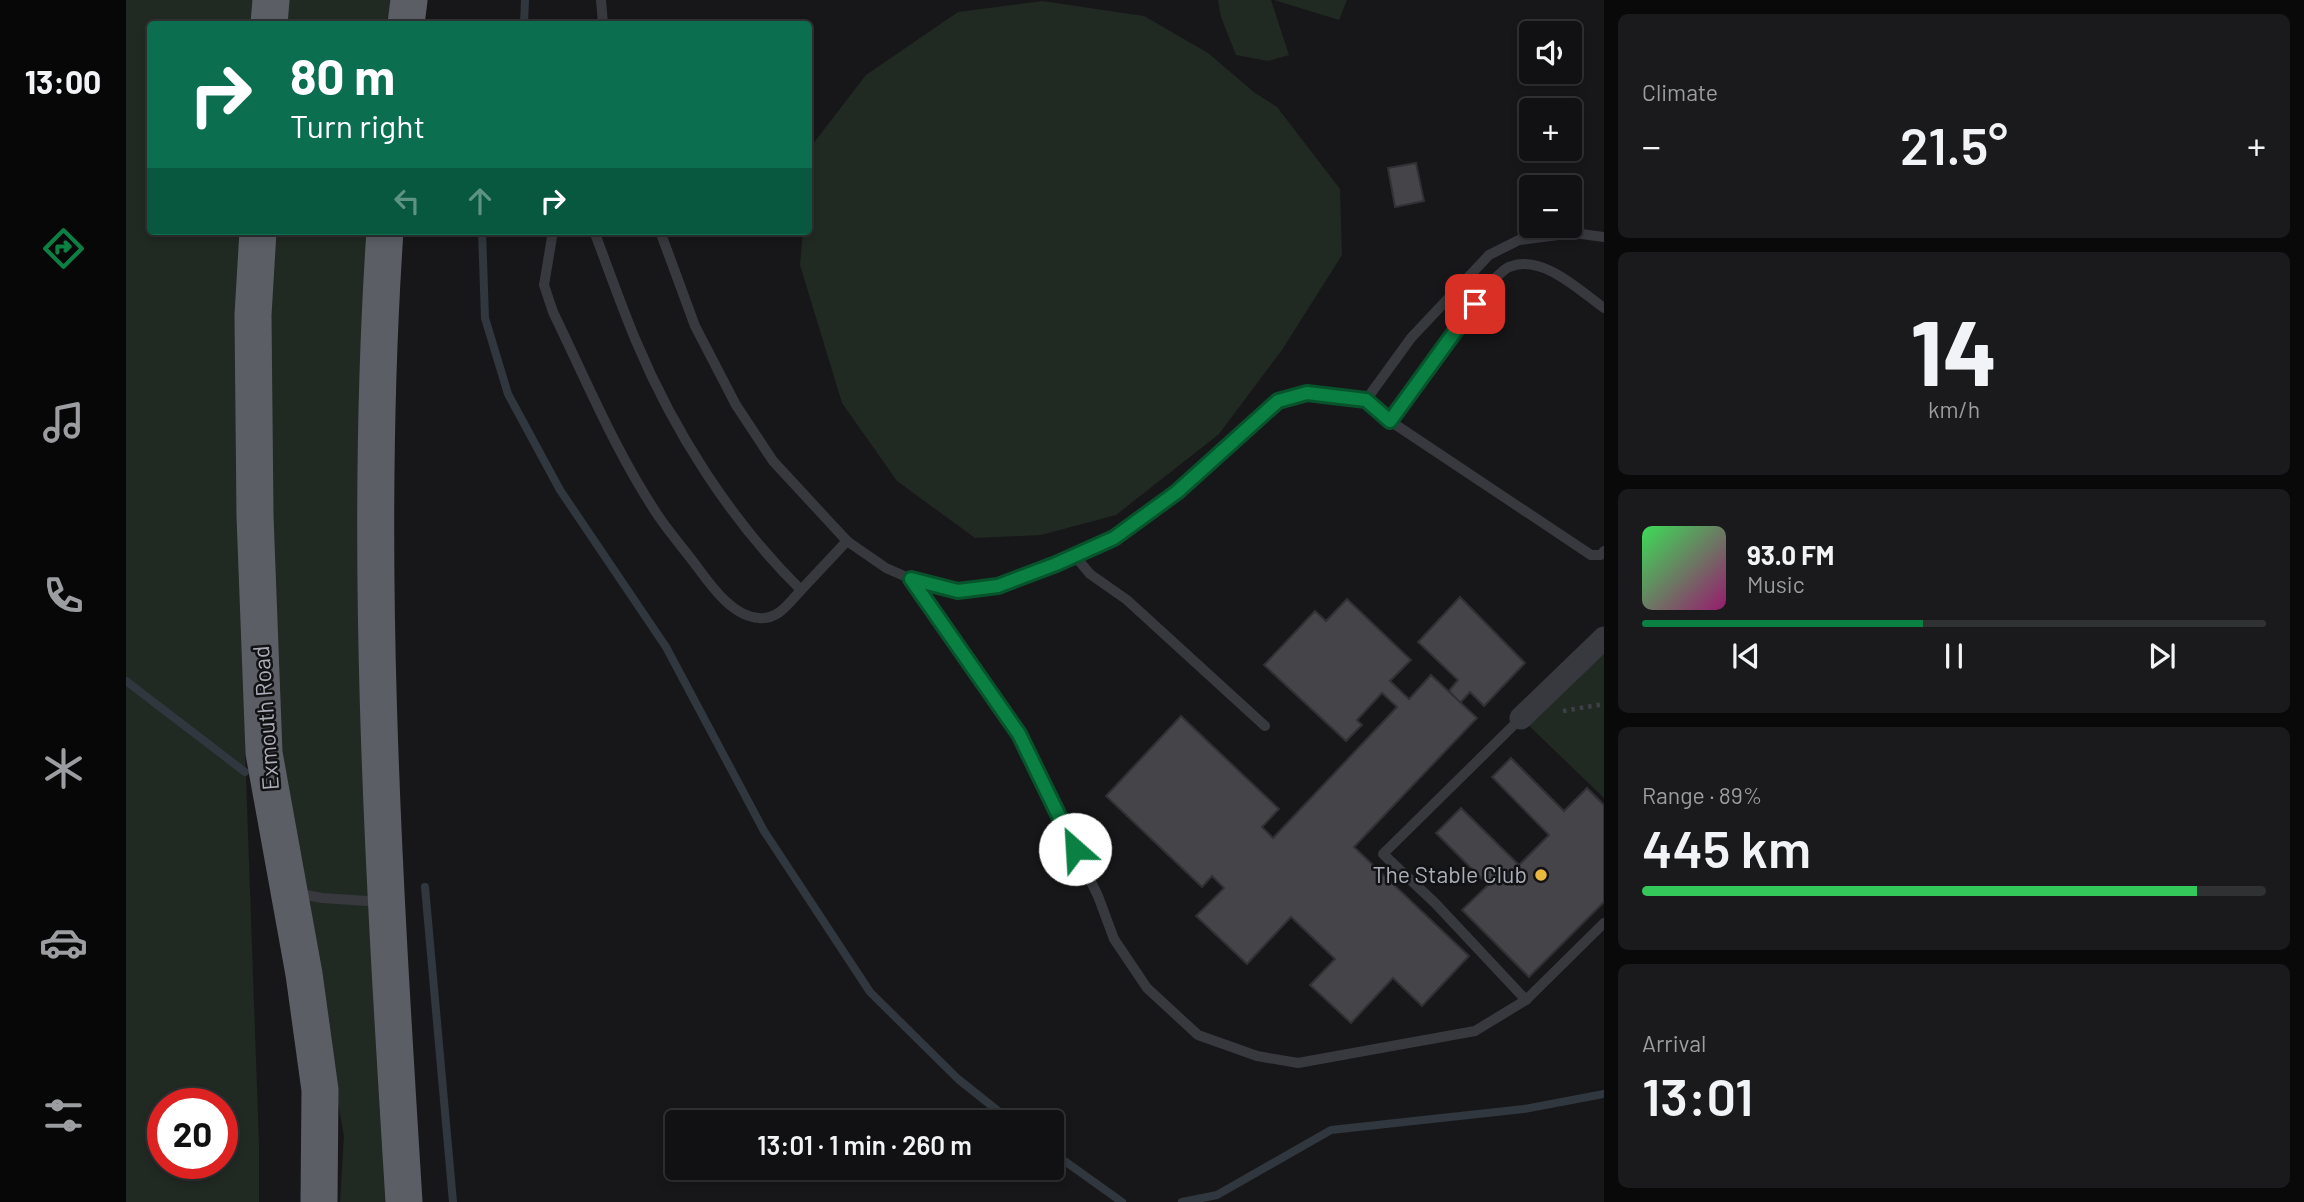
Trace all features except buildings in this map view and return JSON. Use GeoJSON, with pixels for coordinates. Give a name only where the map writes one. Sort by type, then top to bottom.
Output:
{"type":"FeatureCollection","features":[{"type":"Feature","properties":{"kind":"highway"},"geometry":{"type":"LineString","coordinates":[[270,21],[271,0]]}},
{"type":"Feature","properties":{"kind":"highway"},"geometry":{"type":"LineString","coordinates":[[406,21],[409,0]]}},
{"type":"Feature","properties":{"kind":"highway","name":"Exmouth Road"},"geometry":{"type":"LineString","coordinates":[[258,235],[253,315],[264,753],[304,974],[320,1090],[319,1202]]}},
{"type":"Feature","properties":{"kind":"highway"},"geometry":{"type":"LineString","coordinates":[[385,235],[378,339],[374,538],[380,788],[404,1202]]}},
{"type":"Feature","properties":{"kind":"street"},"geometry":{"type":"LineString","coordinates":[[1521,718],[1604,638]]}},
{"type":"Feature","properties":{"kind":"lane"},"geometry":{"type":"LineString","coordinates":[[601,0],[603,21]]}},
{"type":"Feature","properties":{"kind":"lane"},"geometry":{"type":"LineString","coordinates":[[1366,400],[1411,338],[1489,255],[1519,240],[1574,233],[1604,237]]}},
{"type":"Feature","properties":{"kind":"lane"},"geometry":{"type":"LineString","coordinates":[[552,235],[544,285],[553,312],[629,466],[659,517],[713,588],[740,612],[757,618],[772,617],[783,610],[847,541]]}},
{"type":"Feature","properties":{"kind":"lane"},"geometry":{"type":"LineString","coordinates":[[596,235],[637,343],[677,424],[749,533],[771,561],[801,590]]}},
{"type":"Feature","properties":{"kind":"lane"},"geometry":{"type":"LineString","coordinates":[[661,235],[695,327],[736,405],[774,461],[847,541],[886,568],[911,579],[958,591],[998,586],[1114,538],[1177,492],[1278,401],[1307,393],[1366,400],[1390,421],[1591,555],[1601,555],[1604,551]]}},
{"type":"Feature","properties":{"kind":"lane"},"geometry":{"type":"LineString","coordinates":[[1390,421],[1492,281],[1509,267],[1534,264],[1545,267],[1604,308]]}},
{"type":"Feature","properties":{"kind":"lane"},"geometry":{"type":"LineString","coordinates":[[1075,556],[1090,574],[1127,600],[1265,726]]}},
{"type":"Feature","properties":{"kind":"lane"},"geometry":{"type":"LineString","coordinates":[[911,579],[1019,734],[1098,895],[1114,939],[1147,988],[1198,1035],[1257,1056],[1298,1063],[1475,1031],[1526,1000],[1604,923]]}},
{"type":"Feature","properties":{"kind":"lane"},"geometry":{"type":"LineString","coordinates":[[1521,718],[1383,854],[1435,902],[1526,1000]]}},
{"type":"Feature","properties":{"kind":"lane"},"geometry":{"type":"LineString","coordinates":[[288,891],[322,898],[386,902]]}},
{"type":"Feature","properties":{"kind":"shaded area"},"geometry":{"type":"Polygon","coordinates":[[[126,0],[256,0],[254,21],[147,21],[147,235],[244,235],[245,749],[259,1202],[126,1202],[126,0]]]}},
{"type":"Feature","properties":{"kind":"shaded area"},"geometry":{"type":"Polygon","coordinates":[[[285,0],[396,0],[393,21],[283,21],[285,0]]]}},
{"type":"Feature","properties":{"kind":"shaded area"},"geometry":{"type":"Polygon","coordinates":[[[1218,0],[1271,0],[1289,55],[1268,61],[1236,55],[1221,17],[1218,0]]]}},
{"type":"Feature","properties":{"kind":"shaded area"},"geometry":{"type":"Polygon","coordinates":[[[1274,0],[1347,0],[1339,20],[1274,0]]]}},
{"type":"Feature","properties":{"kind":"shaded area"},"geometry":{"type":"Polygon","coordinates":[[[1042,1],[1144,16],[1208,53],[1255,93],[1277,107],[1340,189],[1342,255],[1282,350],[1219,434],[1116,515],[1041,535],[975,538],[897,481],[842,403],[800,265],[803,235],[812,235],[812,145],[866,75],[958,12],[1042,1]]]}},
{"type":"Feature","properties":{"kind":"shaded area"},"geometry":{"type":"Polygon","coordinates":[[[272,235],[370,235],[387,1202],[340,1202],[344,1136],[286,819],[273,665],[266,425],[272,235]]]}},
{"type":"Feature","properties":{"kind":"shaded area"},"geometry":{"type":"Polygon","coordinates":[[[1604,646],[1604,798],[1521,718],[1604,646]]]}},
{"type":"Feature","properties":{"kind":"waterway"},"geometry":{"type":"LineString","coordinates":[[524,21],[525,0]]}},
{"type":"Feature","properties":{"kind":"waterway"},"geometry":{"type":"LineString","coordinates":[[482,235],[485,318],[508,394],[560,490],[666,647],[764,831],[870,992],[958,1079],[997,1110]]}},
{"type":"Feature","properties":{"kind":"waterway"},"geometry":{"type":"LineString","coordinates":[[126,681],[245,772]]}},
{"type":"Feature","properties":{"kind":"waterway"},"geometry":{"type":"LineString","coordinates":[[425,887],[453,1202]]}},
{"type":"Feature","properties":{"kind":"waterway"},"geometry":{"type":"LineString","coordinates":[[1182,1202],[1217,1195],[1331,1130],[1524,1109],[1604,1094]]}},
{"type":"Feature","properties":{"kind":"waterway"},"geometry":{"type":"LineString","coordinates":[[1064,1161],[1122,1202]]}},
{"type":"Feature","properties":{"kind":"place","name":"The Stable Club"},"geometry":{"type":"Point","coordinates":[1541,875]}},
{"type":"Feature","properties":{"kind":"route"},"geometry":{"type":"LineString","coordinates":[[1075,849],[1019,734],[911,579],[958,591],[998,586],[1114,538],[1177,492],[1278,401],[1307,393],[1366,400],[1390,421],[1475,304]]}}]}
